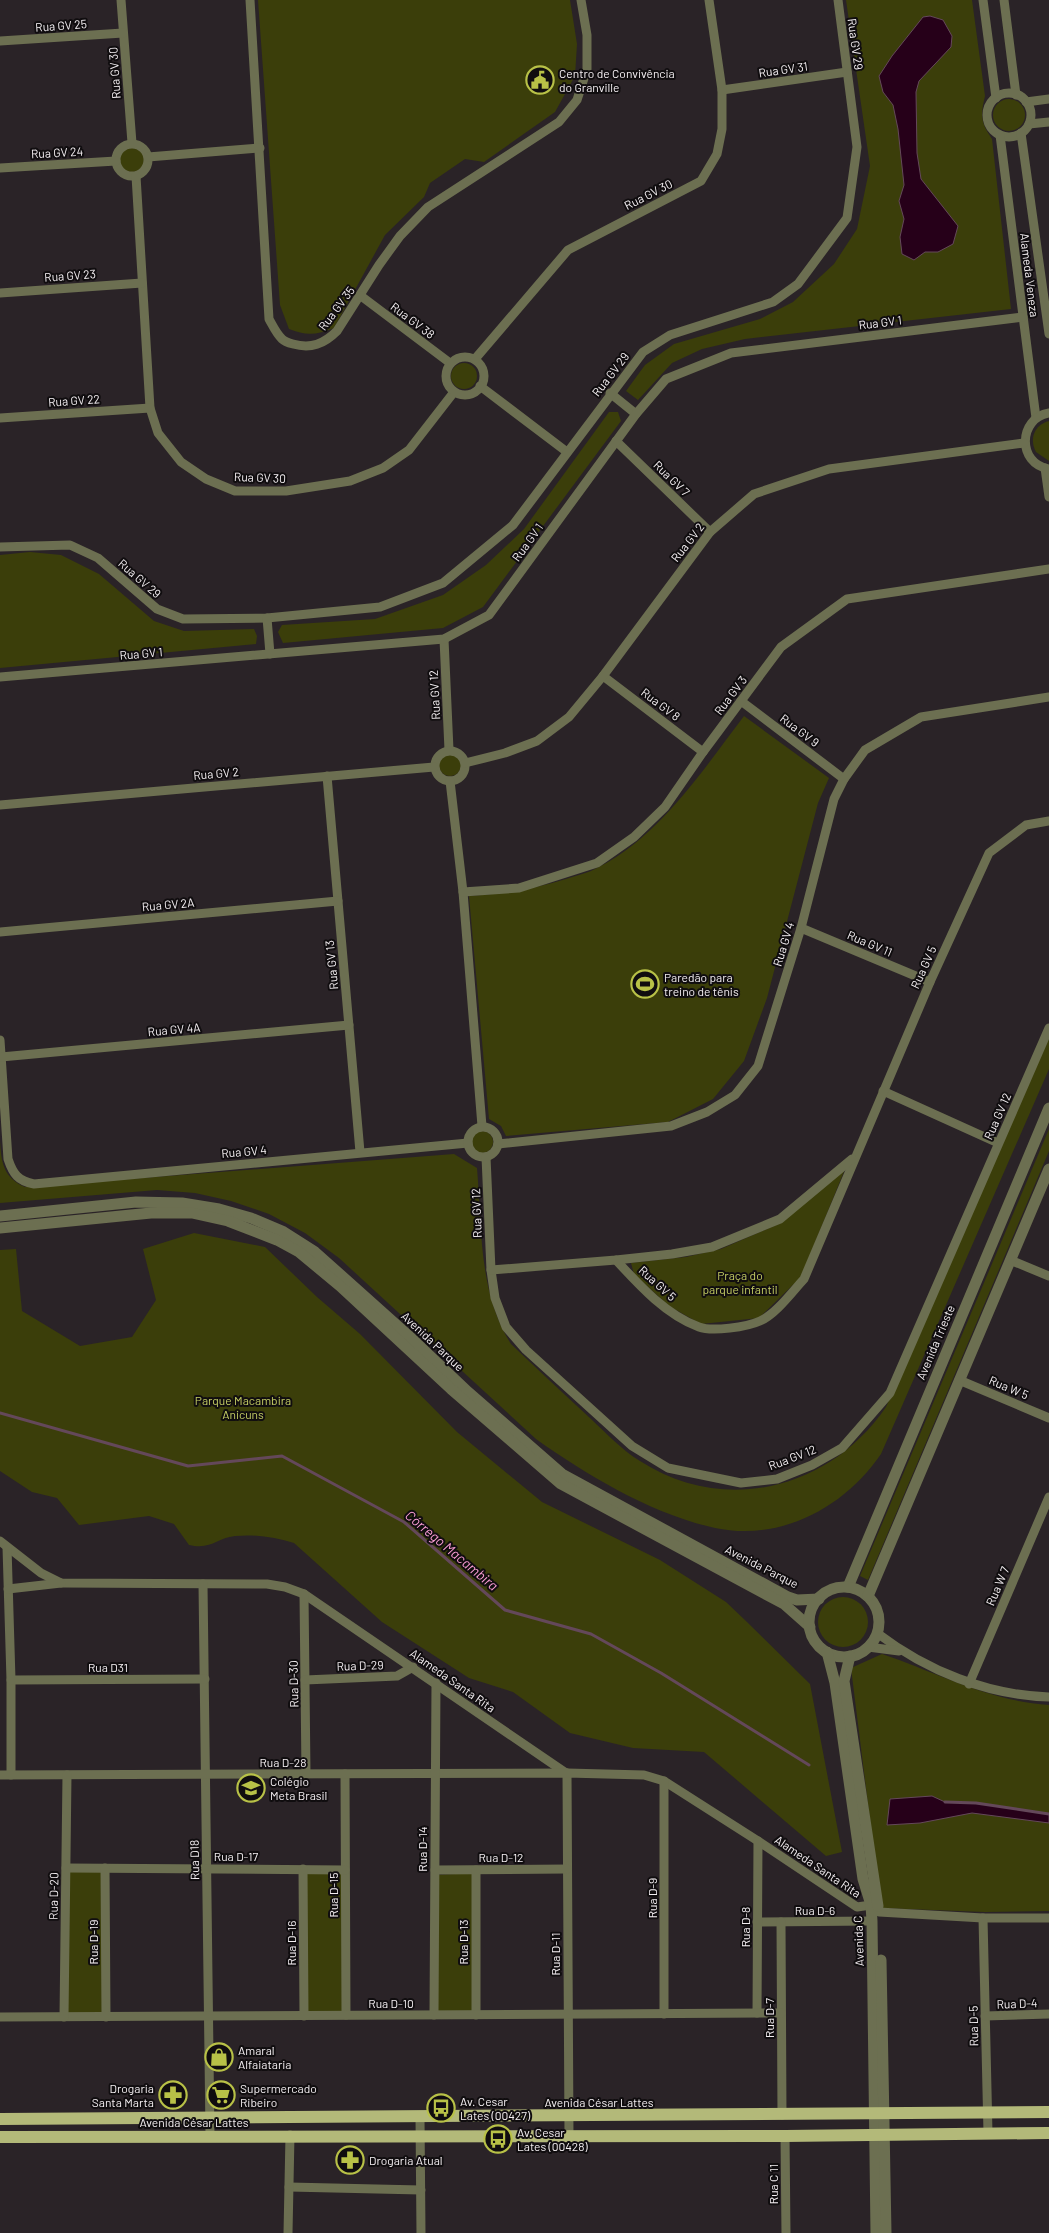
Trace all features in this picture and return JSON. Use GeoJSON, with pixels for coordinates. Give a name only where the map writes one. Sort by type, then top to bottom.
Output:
{"type":"FeatureCollection","features":[{"type":"Feature","properties":{"kind":"main road","name":"Avenida César Lattes"},"geometry":{"type":"LineString","coordinates":[[0,2119],[1049,2112]]}},
{"type":"Feature","properties":{"kind":"main road","name":"Avenida César Lattes"},"geometry":{"type":"LineString","coordinates":[[0,2137],[210,2135],[785,2136],[1049,2133]]}},
{"type":"Feature","properties":{"kind":"street","name":"Rua GV 30"},"geometry":{"type":"LineString","coordinates":[[121,0],[132,143]]}},
{"type":"Feature","properties":{"kind":"street","name":"Rua GV 35"},"geometry":{"type":"LineString","coordinates":[[250,0],[269,319],[284,341],[302,346],[316,346],[329,340],[361,296],[379,264],[400,236],[428,207],[558,122],[577,100],[587,69],[587,35],[581,0]]}},
{"type":"Feature","properties":{"kind":"street","name":"Rua GV 30"},"geometry":{"type":"LineString","coordinates":[[475,359],[568,250],[701,181],[717,154],[722,129],[722,90],[709,0]]}},
{"type":"Feature","properties":{"kind":"street","name":"Rua GV 29"},"geometry":{"type":"LineString","coordinates":[[0,547],[70,545],[98,558],[156,609],[183,619],[267,618],[380,607],[443,583],[513,525],[642,352],[670,335],[773,302],[798,284],[847,218],[857,147],[838,0]]}},
{"type":"Feature","properties":{"kind":"street"},"geometry":{"type":"LineString","coordinates":[[983,0],[996,98]]}},
{"type":"Feature","properties":{"kind":"street"},"geometry":{"type":"LineString","coordinates":[[1004,0],[1016,95]]}},
{"type":"Feature","properties":{"kind":"street","name":"Rua GV 25"},"geometry":{"type":"LineString","coordinates":[[0,41],[123,33]]}},
{"type":"Feature","properties":{"kind":"street","name":"Rua GV 31"},"geometry":{"type":"LineString","coordinates":[[722,90],[848,72]]}},
{"type":"Feature","properties":{"kind":"street"},"geometry":{"type":"LineString","coordinates":[[1009,94],[1016,95],[1026,102],[1030,112],[1028,124],[1021,133],[1015,136],[1000,135],[990,127],[987,114],[991,102],[996,98],[1009,94]]}},
{"type":"Feature","properties":{"kind":"street"},"geometry":{"type":"LineString","coordinates":[[1026,102],[1049,99]]}},
{"type":"Feature","properties":{"kind":"street"},"geometry":{"type":"LineString","coordinates":[[1028,124],[1049,122]]}},
{"type":"Feature","properties":{"kind":"street","name":"Alameda Veneza"},"geometry":{"type":"LineString","coordinates":[[1021,133],[1048,312],[1049,334]]}},
{"type":"Feature","properties":{"kind":"street","name":"Alameda Veneza"},"geometry":{"type":"LineString","coordinates":[[1000,135],[1036,418]]}},
{"type":"Feature","properties":{"kind":"street"},"geometry":{"type":"LineString","coordinates":[[132,143],[141,146],[148,157],[147,167],[136,176],[123,174],[117,166],[116,161],[119,151],[132,143]]}},
{"type":"Feature","properties":{"kind":"street"},"geometry":{"type":"LineString","coordinates":[[148,157],[260,148]]}},
{"type":"Feature","properties":{"kind":"street","name":"Rua GV 24"},"geometry":{"type":"LineString","coordinates":[[0,168],[116,161]]}},
{"type":"Feature","properties":{"kind":"street","name":"Rua GV 30"},"geometry":{"type":"LineString","coordinates":[[136,176],[150,408],[158,433],[182,462],[206,479],[235,491],[286,491],[350,482],[383,468],[409,450],[454,392]]}},
{"type":"Feature","properties":{"kind":"street","name":"Rua GV 23"},"geometry":{"type":"LineString","coordinates":[[0,293],[142,283]]}},
{"type":"Feature","properties":{"kind":"street","name":"Rua GV 38"},"geometry":{"type":"LineString","coordinates":[[361,296],[450,363]]}},
{"type":"Feature","properties":{"kind":"street","name":"Rua GV 1"},"geometry":{"type":"LineString","coordinates":[[0,678],[444,639],[489,615],[636,414],[666,378],[731,353],[1023,317]]}},
{"type":"Feature","properties":{"kind":"street"},"geometry":{"type":"LineString","coordinates":[[459,358],[475,359],[483,372],[480,386],[469,394],[454,392],[447,383],[446,377],[446,371],[450,363],[459,358]]}},
{"type":"Feature","properties":{"kind":"street"},"geometry":{"type":"LineString","coordinates":[[480,386],[568,452]]}},
{"type":"Feature","properties":{"kind":"street"},"geometry":{"type":"LineString","coordinates":[[610,393],[636,414]]}},
{"type":"Feature","properties":{"kind":"street","name":"Rua GV 22"},"geometry":{"type":"LineString","coordinates":[[0,418],[150,408]]}},
{"type":"Feature","properties":{"kind":"street"},"geometry":{"type":"LineString","coordinates":[[1049,413],[1036,418],[1027,429],[1024,443],[1031,459],[1047,468],[1049,497]]}},
{"type":"Feature","properties":{"kind":"street","name":"Rua GV 7"},"geometry":{"type":"LineString","coordinates":[[616,442],[710,532]]}},
{"type":"Feature","properties":{"kind":"street","name":"Rua GV 2"},"geometry":{"type":"LineString","coordinates":[[464,763],[505,753],[537,741],[569,717],[603,676],[710,532],[754,494],[829,469],[1024,443]]}},
{"type":"Feature","properties":{"kind":"street","name":"Rua GV 3"},"geometry":{"type":"LineString","coordinates":[[463,892],[519,888],[597,863],[634,836],[665,807],[703,752],[781,647],[847,599],[1049,569]]}},
{"type":"Feature","properties":{"kind":"street"},"geometry":{"type":"LineString","coordinates":[[267,618],[270,654]]}},
{"type":"Feature","properties":{"kind":"street","name":"Rua GV 12"},"geometry":{"type":"LineString","coordinates":[[444,639],[449,750]]}},
{"type":"Feature","properties":{"kind":"street","name":"Rua GV 8"},"geometry":{"type":"LineString","coordinates":[[603,676],[703,752]]}},
{"type":"Feature","properties":{"kind":"street","name":"Rua GV 4"},"geometry":{"type":"LineString","coordinates":[[498,1144],[671,1126],[707,1112],[735,1095],[758,1066],[801,928],[834,799],[844,779],[865,750],[921,717],[1049,698]]}},
{"type":"Feature","properties":{"kind":"street","name":"Rua GV 9"},"geometry":{"type":"LineString","coordinates":[[740,701],[844,779]]}},
{"type":"Feature","properties":{"kind":"street"},"geometry":{"type":"LineString","coordinates":[[449,750],[461,756],[464,763],[465,768],[460,776],[450,781],[441,779],[434,767],[437,757],[449,750]]}},
{"type":"Feature","properties":{"kind":"street","name":"Rua GV 2"},"geometry":{"type":"LineString","coordinates":[[0,805],[434,767]]}},
{"type":"Feature","properties":{"kind":"street","name":"Rua GV 13"},"geometry":{"type":"LineString","coordinates":[[327,776],[360,1152]]}},
{"type":"Feature","properties":{"kind":"street"},"geometry":{"type":"LineString","coordinates":[[450,781],[463,892],[482,1126]]}},
{"type":"Feature","properties":{"kind":"street","name":"Rua GV 5"},"geometry":{"type":"LineString","coordinates":[[616,1260],[666,1308],[700,1328],[730,1328],[760,1321],[785,1300],[804,1278],[930,982],[989,853],[1026,825],[1049,820]]}},
{"type":"Feature","properties":{"kind":"street","name":"Rua GV 2A"},"geometry":{"type":"LineString","coordinates":[[0,932],[338,901]]}},
{"type":"Feature","properties":{"kind":"street","name":"Rua GV 11"},"geometry":{"type":"LineString","coordinates":[[801,928],[930,982]]}},
{"type":"Feature","properties":{"kind":"street","name":"Rua GV 4A"},"geometry":{"type":"LineString","coordinates":[[1,1057],[349,1025]]}},
{"type":"Feature","properties":{"kind":"street","name":"Rua GV 12"},"geometry":{"type":"LineString","coordinates":[[486,1157],[494,1298],[506,1327],[526,1350],[632,1446],[668,1468],[741,1483],[777,1479],[812,1464],[842,1448],[890,1393],[1049,1028]]}},
{"type":"Feature","properties":{"kind":"street"},"geometry":{"type":"LineString","coordinates":[[0,1040],[1,1057]]}},
{"type":"Feature","properties":{"kind":"street","name":"Rua GV 4"},"geometry":{"type":"LineString","coordinates":[[1,1057],[8,1159],[13,1172],[22,1181],[34,1184],[468,1143]]}},
{"type":"Feature","properties":{"kind":"street"},"geometry":{"type":"LineString","coordinates":[[883,1091],[998,1143]]}},
{"type":"Feature","properties":{"kind":"street","name":"Avenida Trieste"},"geometry":{"type":"LineString","coordinates":[[848,1588],[1049,1108]]}},
{"type":"Feature","properties":{"kind":"street"},"geometry":{"type":"LineString","coordinates":[[482,1126],[494,1131],[498,1144],[494,1152],[486,1157],[474,1154],[468,1143],[470,1133],[482,1126]]}},
{"type":"Feature","properties":{"kind":"street","name":"Rua GV 5"},"geometry":{"type":"LineString","coordinates":[[491,1270],[616,1260],[672,1254],[712,1247],[780,1219],[854,1157]]}},
{"type":"Feature","properties":{"kind":"street"},"geometry":{"type":"LineString","coordinates":[[868,1596],[1049,1169]]}},
{"type":"Feature","properties":{"kind":"street","name":"Avenida Parque"},"geometry":{"type":"LineString","coordinates":[[0,1216],[136,1202],[182,1203],[235,1214],[282,1231],[315,1252],[468,1392],[562,1474],[788,1597],[797,1600],[819,1599]]}},
{"type":"Feature","properties":{"kind":"street","name":"Avenida Parque"},"geometry":{"type":"LineString","coordinates":[[0,1228],[151,1212],[192,1213],[228,1221],[277,1240],[299,1252],[340,1286],[451,1389],[561,1484],[784,1604],[810,1627]]}},
{"type":"Feature","properties":{"kind":"street"},"geometry":{"type":"LineString","coordinates":[[1010,1260],[1049,1276]]}},
{"type":"Feature","properties":{"kind":"street","name":"Rua W 5"},"geometry":{"type":"LineString","coordinates":[[959,1380],[1049,1418]]}},
{"type":"Feature","properties":{"kind":"street","name":"Rua W 7"},"geometry":{"type":"LineString","coordinates":[[969,1684],[1047,1508],[1049,1497]]}},
{"type":"Feature","properties":{"kind":"street"},"geometry":{"type":"LineString","coordinates":[[4,1544],[8,1589],[11,1680],[11,1775]]}},
{"type":"Feature","properties":{"kind":"street","name":"Alameda Santa Rita"},"geometry":{"type":"LineString","coordinates":[[4,1544],[41,1573],[61,1583],[267,1584],[285,1587],[304,1594],[566,1773],[644,1775],[664,1782],[758,1841],[856,1907],[874,1913],[983,1918],[1049,1918]]}},
{"type":"Feature","properties":{"kind":"street"},"geometry":{"type":"LineString","coordinates":[[8,1589],[61,1583]]}},
{"type":"Feature","properties":{"kind":"street","name":"Rua D18"},"geometry":{"type":"LineString","coordinates":[[203,1584],[210,2135]]}},
{"type":"Feature","properties":{"kind":"street"},"geometry":{"type":"LineString","coordinates":[[848,1588],[859,1590],[868,1596],[878,1613],[877,1633],[868,1647],[858,1654],[838,1656],[827,1652],[816,1642],[810,1627],[811,1612],[819,1599],[832,1590],[848,1588]]}},
{"type":"Feature","properties":{"kind":"street","name":"Rua D-30"},"geometry":{"type":"LineString","coordinates":[[304,1594],[306,1774]]}},
{"type":"Feature","properties":{"kind":"street"},"geometry":{"type":"LineString","coordinates":[[877,1633],[902,1652],[969,1684],[1023,1696],[1049,1697]]}},
{"type":"Feature","properties":{"kind":"street"},"geometry":{"type":"LineString","coordinates":[[868,1647],[902,1652]]}},
{"type":"Feature","properties":{"kind":"street","name":"Avenida C"},"geometry":{"type":"LineString","coordinates":[[827,1652],[835,1683],[863,1879],[874,1913]]}},
{"type":"Feature","properties":{"kind":"street","name":"Avenida C"},"geometry":{"type":"LineString","coordinates":[[850,1656],[844,1681],[872,1878],[874,1913],[880,2112],[876,2233]]}},
{"type":"Feature","properties":{"kind":"street","name":"Rua D-29"},"geometry":{"type":"LineString","coordinates":[[305,1680],[397,1676],[412,1667]]}},
{"type":"Feature","properties":{"kind":"street","name":"Rua D31"},"geometry":{"type":"LineString","coordinates":[[11,1680],[204,1679]]}},
{"type":"Feature","properties":{"kind":"street","name":"Rua D-14"},"geometry":{"type":"LineString","coordinates":[[434,2015],[436,1683]]}},
{"type":"Feature","properties":{"kind":"street","name":"Rua D-28"},"geometry":{"type":"LineString","coordinates":[[0,1775],[566,1773]]}},
{"type":"Feature","properties":{"kind":"street","name":"Rua D-11"},"geometry":{"type":"LineString","coordinates":[[566,1773],[569,2135]]}},
{"type":"Feature","properties":{"kind":"street","name":"Rua D-15"},"geometry":{"type":"LineString","coordinates":[[345,1774],[346,2016]]}},
{"type":"Feature","properties":{"kind":"street","name":"Rua D-20"},"geometry":{"type":"LineString","coordinates":[[64,2017],[67,1775]]}},
{"type":"Feature","properties":{"kind":"street","name":"Rua D-9"},"geometry":{"type":"LineString","coordinates":[[664,1782],[664,2014]]}},
{"type":"Feature","properties":{"kind":"street","name":"Rua D-8"},"geometry":{"type":"LineString","coordinates":[[757,2013],[758,1841]]}},
{"type":"Feature","properties":{"kind":"street","name":"Rua D-17"},"geometry":{"type":"LineString","coordinates":[[66,1868],[345,1870]]}},
{"type":"Feature","properties":{"kind":"street","name":"Rua D-19"},"geometry":{"type":"LineString","coordinates":[[106,1868],[106,2017]]}},
{"type":"Feature","properties":{"kind":"street","name":"Rua D-16"},"geometry":{"type":"LineString","coordinates":[[303,1869],[304,2016]]}},
{"type":"Feature","properties":{"kind":"street","name":"Rua D-12"},"geometry":{"type":"LineString","coordinates":[[434,1870],[567,1869]]}},
{"type":"Feature","properties":{"kind":"street","name":"Rua D-13"},"geometry":{"type":"LineString","coordinates":[[476,1870],[476,2015]]}},
{"type":"Feature","properties":{"kind":"street","name":"Rua D-6"},"geometry":{"type":"LineString","coordinates":[[757,1922],[781,1922],[874,1913]]}},
{"type":"Feature","properties":{"kind":"street","name":"Rua D-5"},"geometry":{"type":"LineString","coordinates":[[983,1918],[988,2133]]}},
{"type":"Feature","properties":{"kind":"street","name":"Rua D-7"},"geometry":{"type":"LineString","coordinates":[[781,1922],[782,2115]]}},
{"type":"Feature","properties":{"kind":"street","name":"Rua D-10"},"geometry":{"type":"LineString","coordinates":[[0,2017],[782,2013]]}},
{"type":"Feature","properties":{"kind":"street","name":"Rua D-4"},"geometry":{"type":"LineString","coordinates":[[985,2016],[1049,2014]]}},
{"type":"Feature","properties":{"kind":"street"},"geometry":{"type":"LineString","coordinates":[[420,2117],[421,2233]]}},
{"type":"Feature","properties":{"kind":"street","name":"Avenida C"},"geometry":{"type":"LineString","coordinates":[[880,2134],[886,2233]]}},
{"type":"Feature","properties":{"kind":"street"},"geometry":{"type":"LineString","coordinates":[[288,2233],[290,2135]]}},
{"type":"Feature","properties":{"kind":"street","name":"Rua C 11"},"geometry":{"type":"LineString","coordinates":[[785,2136],[786,2233]]}},
{"type":"Feature","properties":{"kind":"street"},"geometry":{"type":"LineString","coordinates":[[289,2187],[421,2190]]}},
{"type":"Feature","properties":{"kind":"green space"},"geometry":{"type":"Polygon","coordinates":[[[258,0],[570,0],[577,44],[575,76],[555,112],[484,162],[465,159],[430,183],[424,197],[385,235],[334,328],[317,333],[306,334],[289,329],[280,305],[258,0]]]}},
{"type":"Feature","properties":{"kind":"green space"},"geometry":{"type":"Polygon","coordinates":[[[846,0],[972,0],[985,96],[982,119],[992,139],[1011,309],[745,339],[702,349],[672,363],[638,400],[626,391],[645,365],[674,344],[760,319],[793,302],[834,264],[857,229],[870,166],[846,0]]]}},
{"type":"Feature","properties":{"kind":"green space"},"geometry":{"type":"Polygon","coordinates":[[[1009,99],[1020,104],[1025,115],[1020,126],[1009,131],[998,126],[993,115],[998,104],[1009,99]]]}},
{"type":"Feature","properties":{"kind":"green space"},"geometry":{"type":"Polygon","coordinates":[[[132,148],[140,152],[144,160],[140,168],[132,172],[124,168],[120,160],[124,152],[132,148]]]}},
{"type":"Feature","properties":{"kind":"green space"},"geometry":{"type":"Polygon","coordinates":[[[464,363],[473,367],[477,376],[473,385],[464,389],[455,385],[451,376],[455,367],[464,363]]]}},
{"type":"Feature","properties":{"kind":"green space"},"geometry":{"type":"Polygon","coordinates":[[[609,412],[618,412],[621,421],[483,607],[443,628],[283,643],[278,632],[282,625],[375,619],[443,595],[486,565],[524,529],[609,412]]]}},
{"type":"Feature","properties":{"kind":"green space"},"geometry":{"type":"Polygon","coordinates":[[[1049,421],[1049,461],[1036,452],[1033,438],[1036,429],[1049,421]]]}},
{"type":"Feature","properties":{"kind":"green space"},"geometry":{"type":"Polygon","coordinates":[[[30,552],[61,555],[99,574],[154,621],[184,631],[254,629],[257,636],[256,644],[0,668],[0,555],[30,552]]]}},
{"type":"Feature","properties":{"kind":"green space"},"geometry":{"type":"Polygon","coordinates":[[[744,716],[829,778],[818,803],[767,998],[744,1061],[713,1099],[668,1122],[506,1136],[501,1126],[489,1119],[469,896],[518,891],[554,883],[591,871],[615,858],[637,842],[676,803],[744,716]]]}},
{"type":"Feature","properties":{"kind":"green space"},"geometry":{"type":"Polygon","coordinates":[[[450,754],[458,757],[461,765],[458,773],[450,776],[442,773],[439,765],[442,757],[450,754]]]}},
{"type":"Feature","properties":{"kind":"green space"},"geometry":{"type":"Polygon","coordinates":[[[1049,1038],[1049,1069],[881,1454],[849,1490],[830,1504],[809,1516],[787,1525],[764,1530],[740,1531],[715,1528],[691,1522],[621,1492],[577,1467],[536,1439],[339,1258],[305,1233],[269,1214],[231,1201],[195,1193],[157,1190],[0,1203],[0,1140],[1,1155],[8,1174],[12,1179],[25,1187],[454,1154],[477,1168],[481,1236],[487,1281],[492,1303],[500,1324],[511,1344],[615,1442],[640,1461],[673,1478],[706,1487],[740,1490],[774,1485],[806,1475],[836,1458],[863,1435],[886,1407],[1049,1038]]]}},
{"type":"Feature","properties":{"kind":"green space"},"geometry":{"type":"Polygon","coordinates":[[[1049,1129],[1049,1151],[868,1580],[860,1576],[1049,1129]]]}},
{"type":"Feature","properties":{"kind":"green space"},"geometry":{"type":"Polygon","coordinates":[[[482,1131],[490,1134],[493,1142],[490,1150],[482,1153],[474,1150],[471,1142],[474,1134],[482,1131]]]}},
{"type":"Feature","properties":{"kind":"green space","name":"Praça do parque infantil"},"geometry":{"type":"Polygon","coordinates":[[[845,1169],[801,1277],[759,1318],[701,1324],[669,1306],[634,1274],[631,1263],[686,1257],[721,1249],[781,1223],[845,1169]]]}},
{"type":"Feature","properties":{"kind":"green space","name":"Parque Macambira Anicuns"},"geometry":{"type":"Polygon","coordinates":[[[194,1233],[265,1247],[317,1297],[360,1334],[457,1432],[542,1502],[660,1560],[726,1602],[747,1622],[810,1684],[842,1852],[826,1856],[704,1752],[633,1748],[570,1733],[513,1692],[469,1678],[382,1622],[294,1543],[264,1536],[242,1535],[229,1537],[209,1545],[189,1545],[174,1524],[149,1516],[79,1525],[57,1498],[32,1492],[0,1471],[0,1250],[16,1249],[22,1311],[80,1346],[132,1337],[156,1300],[143,1249],[194,1233]]]}},
{"type":"Feature","properties":{"kind":"green space"},"geometry":{"type":"Polygon","coordinates":[[[838,1597],[848,1597],[861,1604],[868,1617],[868,1627],[861,1640],[848,1647],[838,1647],[829,1643],[822,1636],[818,1627],[818,1617],[822,1608],[829,1601],[838,1597]]]}},
{"type":"Feature","properties":{"kind":"green space"},"geometry":{"type":"Polygon","coordinates":[[[882,1654],[985,1692],[1005,1698],[1049,1705],[1049,1911],[985,1912],[881,1908],[851,1668],[882,1654]]]}},
{"type":"Feature","properties":{"kind":"green space"},"geometry":{"type":"Polygon","coordinates":[[[69,1871],[104,1871],[103,2014],[66,2014],[69,1871]]]}},
{"type":"Feature","properties":{"kind":"green space"},"geometry":{"type":"Polygon","coordinates":[[[342,1872],[344,2013],[306,2013],[305,1873],[342,1872]]]}},
{"type":"Feature","properties":{"kind":"green space"},"geometry":{"type":"Polygon","coordinates":[[[474,1873],[474,2012],[436,2011],[436,1875],[474,1873]]]}},
{"type":"Feature","properties":{"kind":"shaded area"},"geometry":{"type":"Polygon","coordinates":[[[930,16],[943,20],[952,36],[951,47],[919,81],[916,92],[917,153],[921,179],[958,226],[953,244],[938,252],[925,252],[914,260],[902,254],[900,237],[904,219],[899,201],[904,185],[898,129],[893,105],[883,92],[879,76],[892,56],[923,17],[930,16]]]}},
{"type":"Feature","properties":{"kind":"shaded area"},"geometry":{"type":"Polygon","coordinates":[[[932,1796],[945,1802],[976,1803],[1049,1814],[1049,1823],[972,1813],[920,1823],[887,1825],[890,1799],[932,1796]]]}},
{"type":"Feature","properties":{"kind":"waterway","name":"Córrego Macambira"},"geometry":{"type":"LineString","coordinates":[[0,1413],[188,1466],[282,1456],[404,1522],[505,1610],[591,1634],[661,1673],[809,1765]]}},
{"type":"Feature","properties":{"kind":"waterway","name":"Córrego Macambira"},"geometry":{"type":"LineString","coordinates":[[945,1802],[976,1803],[1049,1814]]}},
{"type":"Feature","properties":{"kind":"place","name":"Centro de Convivência do Granville"},"geometry":{"type":"Point","coordinates":[540,80]}},
{"type":"Feature","properties":{"kind":"place","name":"Paredão para treino de tênis"},"geometry":{"type":"Point","coordinates":[645,984]}},
{"type":"Feature","properties":{"kind":"place","name":"Colégio Meta Brasil"},"geometry":{"type":"Point","coordinates":[251,1788]}},
{"type":"Feature","properties":{"kind":"place","name":"Amaral Alfaiataria"},"geometry":{"type":"Point","coordinates":[219,2057]}},
{"type":"Feature","properties":{"kind":"place","name":"Drogaria Santa Marta"},"geometry":{"type":"Point","coordinates":[173,2095]}},
{"type":"Feature","properties":{"kind":"place","name":"Supermercado Ribeiro"},"geometry":{"type":"Point","coordinates":[221,2095]}},
{"type":"Feature","properties":{"kind":"place","name":"Av. Cesar Lates (00427)"},"geometry":{"type":"Point","coordinates":[441,2108]}},
{"type":"Feature","properties":{"kind":"place","name":"Av. Cesar Lates (00428)"},"geometry":{"type":"Point","coordinates":[498,2139]}},
{"type":"Feature","properties":{"kind":"place","name":"Drogaria Atual"},"geometry":{"type":"Point","coordinates":[350,2160]}}]}
